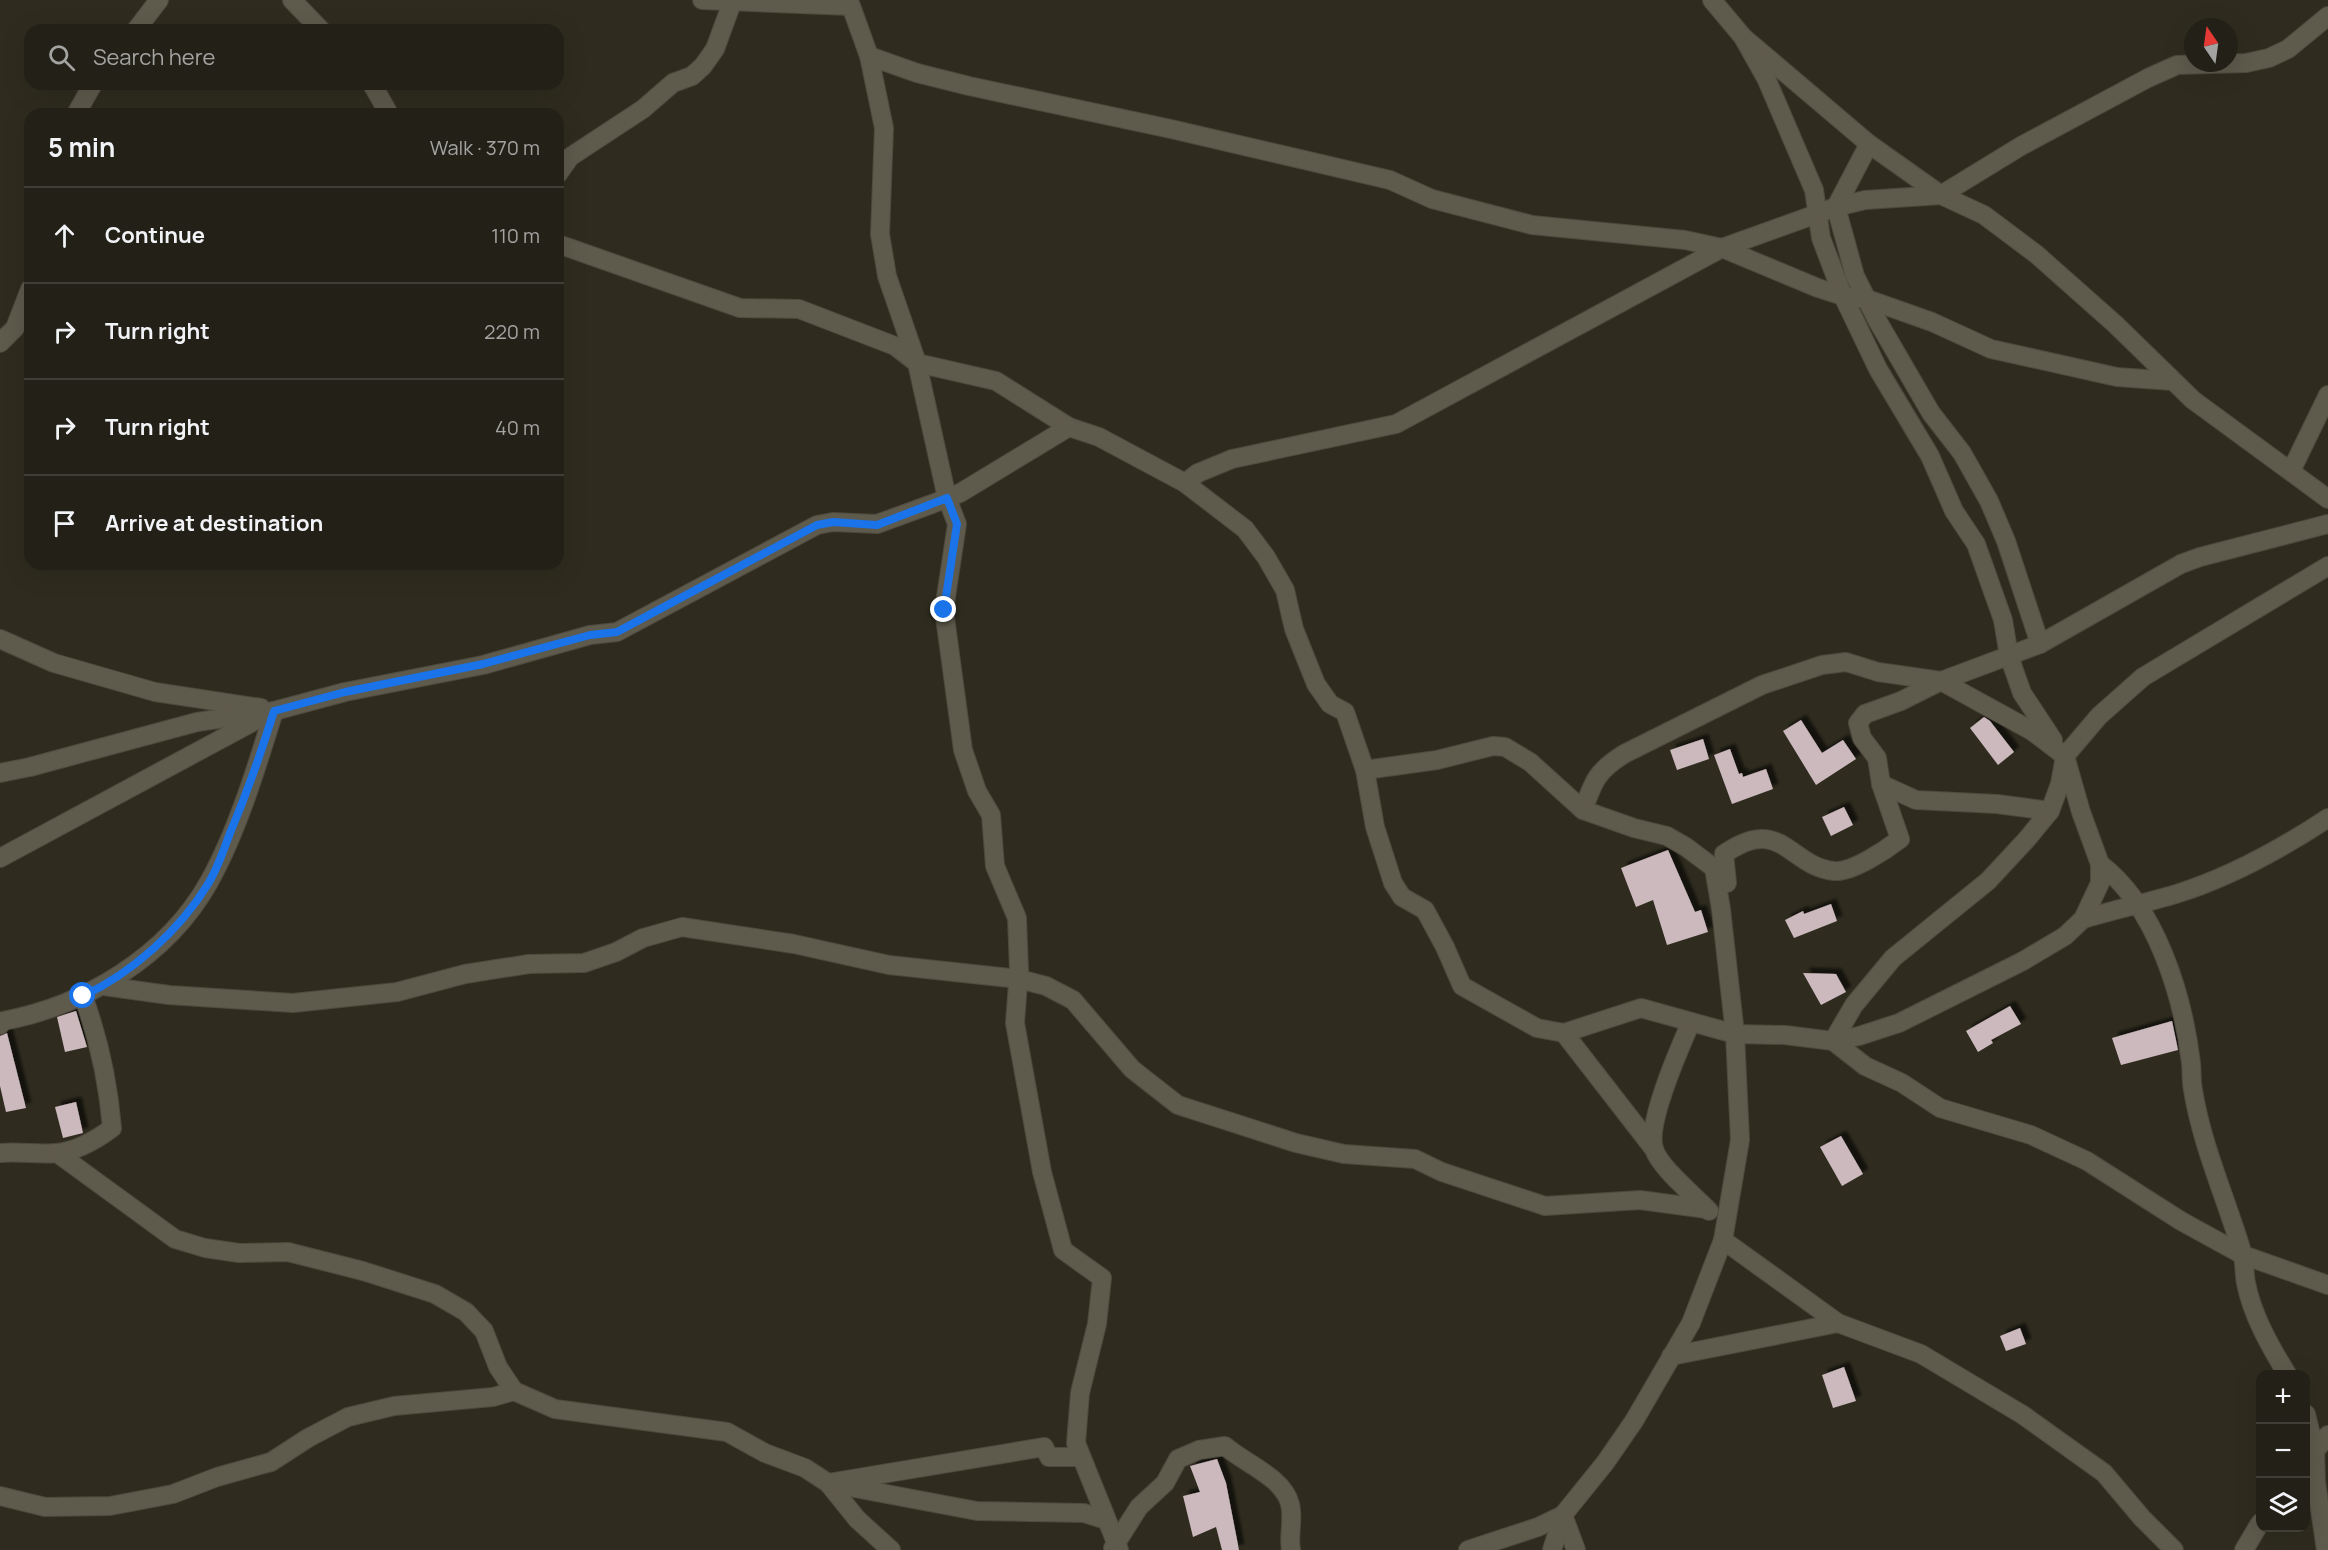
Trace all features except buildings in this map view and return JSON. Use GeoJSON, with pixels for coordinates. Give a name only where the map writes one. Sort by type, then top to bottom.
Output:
{"type":"FeatureCollection","features":[{"type":"Feature","properties":{"kind":"street"},"geometry":{"type":"LineString","coordinates":[[141,24],[159,0]]}},
{"type":"Feature","properties":{"kind":"street"},"geometry":{"type":"LineString","coordinates":[[292,0],[315,24]]}},
{"type":"Feature","properties":{"kind":"street"},"geometry":{"type":"LineString","coordinates":[[702,0],[849,3],[869,56],[885,128],[881,244],[890,285],[917,363],[947,498],[957,524],[944,610],[963,750],[977,791],[991,815],[995,866],[1017,918],[1019,979],[1015,1023],[1042,1172],[1063,1250],[1101,1278],[1097,1324],[1080,1393],[1076,1443],[1079,1457],[1116,1547]]}},
{"type":"Feature","properties":{"kind":"street"},"geometry":{"type":"LineString","coordinates":[[1712,0],[1743,36],[1869,144],[1941,195],[1984,215],[2036,254],[2211,414],[2328,499]]}},
{"type":"Feature","properties":{"kind":"street"},"geometry":{"type":"LineString","coordinates":[[564,166],[570,157],[643,109],[673,82],[692,76],[715,49],[732,1]]}},
{"type":"Feature","properties":{"kind":"street"},"geometry":{"type":"LineString","coordinates":[[1185,483],[1198,473],[1232,459],[1396,424],[1445,395],[1507,366],[1722,248],[1836,207],[1865,200],[1941,195],[2021,146],[2148,78],[2177,65],[2247,63],[2269,58],[2288,49],[2328,16]]}},
{"type":"Feature","properties":{"kind":"street"},"geometry":{"type":"LineString","coordinates":[[564,246],[740,308],[799,309],[895,346],[917,363],[996,381],[1069,427],[1099,437],[1185,483],[1245,529],[1266,557],[1285,590],[1294,629],[1316,684],[1330,704],[1345,712],[1365,770],[1375,827],[1393,883],[1402,897],[1425,910],[1462,986],[1537,1028],[1564,1033],[1641,1008],[1734,1034],[1785,1035],[1833,1041],[1859,1036],[1899,1023],[2023,961],[2065,936],[2083,919],[2100,883],[2100,864],[2080,812],[2065,756],[2022,693],[2008,656],[2003,620],[1976,544],[1954,511],[1930,456],[1878,369],[1843,296],[1821,238],[1814,190],[1766,78],[1743,36]]}},
{"type":"Feature","properties":{"kind":"street"},"geometry":{"type":"LineString","coordinates":[[869,56],[917,73],[969,86],[1171,129],[1390,180],[1432,199],[1532,225],[1685,240],[1722,248],[1843,296],[1867,299],[1932,322],[1991,349],[2117,377],[2173,381]]}},
{"type":"Feature","properties":{"kind":"street"},"geometry":{"type":"LineString","coordinates":[[79,108],[90,90]]}},
{"type":"Feature","properties":{"kind":"street"},"geometry":{"type":"LineString","coordinates":[[375,90],[386,108]]}},
{"type":"Feature","properties":{"kind":"street"},"geometry":{"type":"LineString","coordinates":[[1869,144],[1836,207],[1855,276],[1931,413],[1962,453],[1989,501],[2006,541],[2040,644]]}},
{"type":"Feature","properties":{"kind":"street"},"geometry":{"type":"LineString","coordinates":[[0,344],[15,328],[24,305]]}},
{"type":"Feature","properties":{"kind":"street"},"geometry":{"type":"LineString","coordinates":[[2290,471],[2328,395]]}},
{"type":"Feature","properties":{"kind":"street"},"geometry":{"type":"LineString","coordinates":[[0,773],[197,722],[274,711],[345,692],[483,664],[590,635],[617,632],[817,525],[833,522],[877,525],[947,498],[987,478],[1069,427]]}},
{"type":"Feature","properties":{"kind":"street"},"geometry":{"type":"LineString","coordinates":[[1721,909],[1727,880],[1724,854],[1733,848],[1764,839],[1778,841],[1813,865],[1836,872],[1879,856],[1900,839],[1881,784],[1877,758],[1862,738],[1858,723],[1865,714],[1901,701],[1941,681],[2040,644],[2181,564],[2328,524]]}},
{"type":"Feature","properties":{"kind":"street"},"geometry":{"type":"LineString","coordinates":[[1833,1041],[1854,1005],[1893,958],[1988,882],[2050,811],[2060,784],[2065,756],[2105,710],[2143,677],[2328,566]]}},
{"type":"Feature","properties":{"kind":"street"},"geometry":{"type":"LineString","coordinates":[[0,639],[54,663],[155,692],[225,701],[274,711]]}},
{"type":"Feature","properties":{"kind":"street"},"geometry":{"type":"LineString","coordinates":[[1583,810],[1591,787],[1603,767],[1645,742],[1762,685],[1822,665],[1846,662],[1878,672],[1941,681],[2032,731],[2065,756]]}},
{"type":"Feature","properties":{"kind":"street"},"geometry":{"type":"LineString","coordinates":[[0,858],[274,711]]}},
{"type":"Feature","properties":{"kind":"street"},"geometry":{"type":"LineString","coordinates":[[0,1025],[3,1021],[50,1011],[104,986],[148,953],[186,916],[209,882],[255,773],[274,711]]}},
{"type":"Feature","properties":{"kind":"street"},"geometry":{"type":"LineString","coordinates":[[1365,770],[1437,760],[1493,746],[1505,747],[1530,762],[1583,810],[1634,828],[1666,836],[1686,847],[1714,868],[1721,909],[1734,1034],[1740,1140],[1723,1234],[1691,1323],[1622,1438],[1563,1515],[1552,1550]]}},
{"type":"Feature","properties":{"kind":"street"},"geometry":{"type":"LineString","coordinates":[[1881,784],[1916,800],[1997,804],[2050,811]]}},
{"type":"Feature","properties":{"kind":"street"},"geometry":{"type":"LineString","coordinates":[[2083,919],[2178,893],[2232,871],[2280,850],[2328,818]]}},
{"type":"Feature","properties":{"kind":"street"},"geometry":{"type":"LineString","coordinates":[[2100,864],[2117,876],[2154,931],[2176,992],[2191,1062],[2193,1089],[2208,1153],[2243,1255],[2246,1285],[2270,1347],[2285,1370]]}},
{"type":"Feature","properties":{"kind":"street"},"geometry":{"type":"LineString","coordinates":[[104,986],[169,995],[293,1003],[397,993],[465,974],[529,964],[584,963],[616,952],[643,938],[682,927],[794,944],[889,965],[1019,979],[1047,986],[1073,1000],[1132,1069],[1178,1105],[1214,1118],[1344,1154],[1415,1159],[1442,1172],[1545,1206],[1640,1200],[1707,1209]]}},
{"type":"Feature","properties":{"kind":"street"},"geometry":{"type":"LineString","coordinates":[[0,1153],[25,1151],[57,1153],[95,1141],[112,1128],[107,1075],[94,1026],[83,996]]}},
{"type":"Feature","properties":{"kind":"street"},"geometry":{"type":"LineString","coordinates":[[1654,1149],[1658,1112],[1691,1022]]}},
{"type":"Feature","properties":{"kind":"street"},"geometry":{"type":"LineString","coordinates":[[1564,1033],[1677,1180],[1707,1209],[1723,1234],[1838,1323],[1921,1354],[2023,1415],[2104,1473],[2142,1518],[2174,1550]]}},
{"type":"Feature","properties":{"kind":"street"},"geometry":{"type":"LineString","coordinates":[[1833,1041],[1865,1066],[1902,1083],[1941,1108],[2031,1135],[2087,1161],[2181,1221],[2243,1255],[2328,1285]]}},
{"type":"Feature","properties":{"kind":"street"},"geometry":{"type":"LineString","coordinates":[[57,1153],[175,1239],[205,1248],[239,1253],[288,1252],[363,1271],[435,1294],[466,1312],[484,1331],[498,1367],[514,1391],[555,1409],[727,1432],[765,1453],[805,1468],[828,1483],[857,1519],[891,1550]]}},
{"type":"Feature","properties":{"kind":"street"},"geometry":{"type":"LineString","coordinates":[[1671,1356],[1838,1323]]}},
{"type":"Feature","properties":{"kind":"street"},"geometry":{"type":"LineString","coordinates":[[0,1496],[45,1507],[110,1506],[173,1494],[217,1477],[271,1462],[308,1438],[348,1417],[394,1406],[493,1397],[514,1391]]}},
{"type":"Feature","properties":{"kind":"street"},"geometry":{"type":"LineString","coordinates":[[2326,1550],[2310,1457],[2328,1435]]}},
{"type":"Feature","properties":{"kind":"street"},"geometry":{"type":"LineString","coordinates":[[1116,1547],[1139,1507],[1165,1483],[1178,1459],[1199,1450],[1225,1446],[1240,1460],[1273,1480],[1289,1501],[1293,1522],[1291,1550]]}},
{"type":"Feature","properties":{"kind":"street"},"geometry":{"type":"LineString","coordinates":[[828,1483],[1044,1447],[1049,1457],[1079,1457]]}},
{"type":"Feature","properties":{"kind":"street"},"geometry":{"type":"LineString","coordinates":[[828,1483],[977,1511],[1083,1513],[1106,1520]]}},
{"type":"Feature","properties":{"kind":"street"},"geometry":{"type":"LineString","coordinates":[[1468,1550],[1538,1527],[1563,1515]]}},
{"type":"Feature","properties":{"kind":"street"},"geometry":{"type":"LineString","coordinates":[[1563,1515],[1576,1550]]}},
{"type":"Feature","properties":{"kind":"street"},"geometry":{"type":"LineString","coordinates":[[2244,1550],[2256,1530]]}},
{"type":"Feature","properties":{"kind":"route"},"geometry":{"type":"LineString","coordinates":[[83,996],[104,986],[148,953],[186,916],[209,882],[255,773],[274,711],[345,692],[483,664],[590,635],[617,632],[733,572],[817,525],[833,522],[877,525],[947,498],[957,524],[944,610]]}}]}
